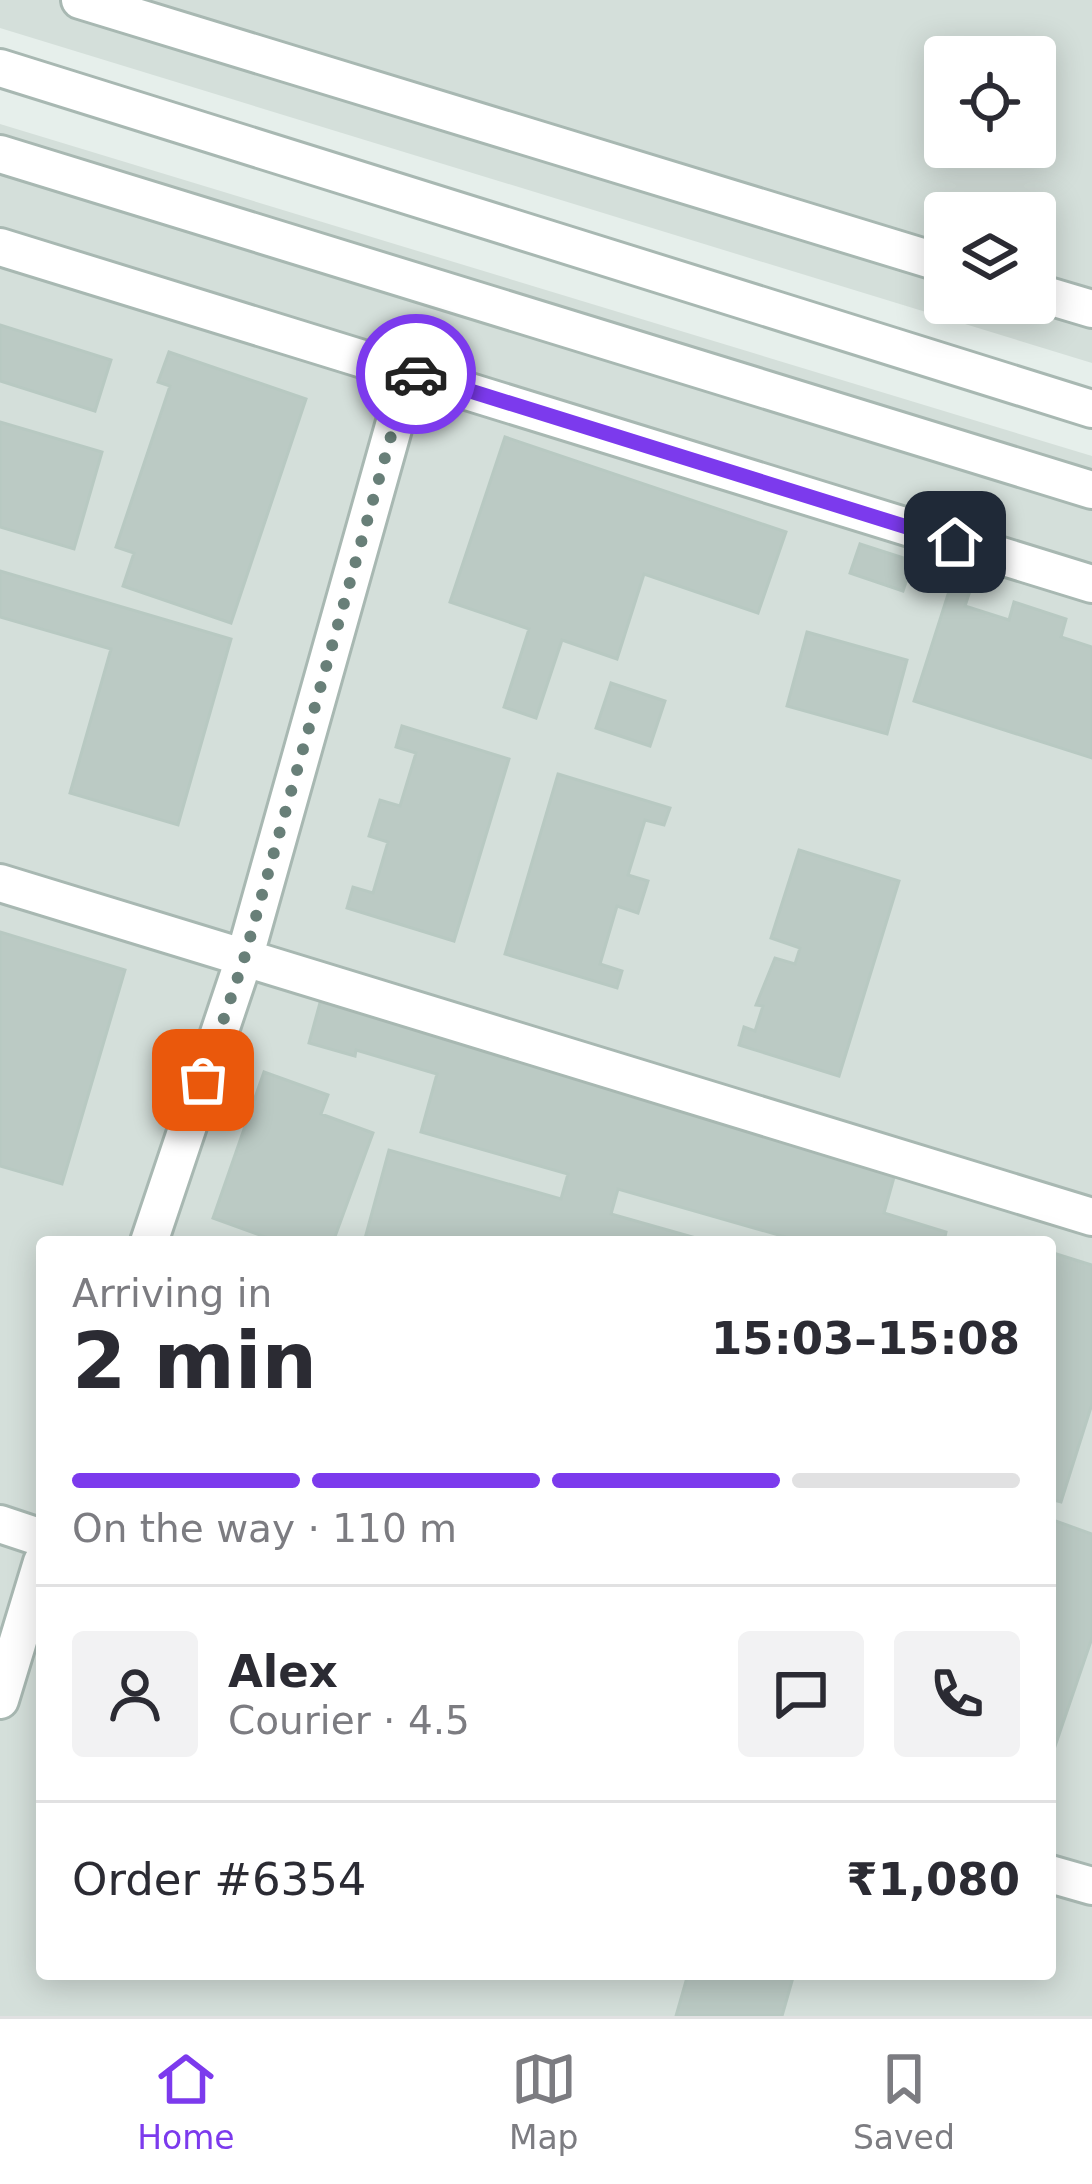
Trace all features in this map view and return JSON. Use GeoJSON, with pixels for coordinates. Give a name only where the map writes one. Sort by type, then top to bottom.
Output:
{"type":"FeatureCollection","features":[{"type":"Feature","properties":{"kind":"street"},"geometry":{"type":"LineString","coordinates":[[80,0],[924,258]]}},
{"type":"Feature","properties":{"kind":"street"},"geometry":{"type":"LineString","coordinates":[[0,68],[1092,409]]}},
{"type":"Feature","properties":{"kind":"street"},"geometry":{"type":"LineString","coordinates":[[0,154],[1092,490]]}},
{"type":"Feature","properties":{"kind":"street"},"geometry":{"type":"LineString","coordinates":[[0,247],[1092,584]]}},
{"type":"Feature","properties":{"kind":"street"},"geometry":{"type":"LineString","coordinates":[[1056,298],[1092,309]]}},
{"type":"Feature","properties":{"kind":"street"},"geometry":{"type":"LineString","coordinates":[[150,1236],[244,959],[409,372]]}},
{"type":"Feature","properties":{"kind":"street"},"geometry":{"type":"LineString","coordinates":[[0,883],[1092,1217]]}},
{"type":"Feature","properties":{"kind":"street"},"geometry":{"type":"LineString","coordinates":[[0,1524],[36,1556]]}},
{"type":"Feature","properties":{"kind":"street"},"geometry":{"type":"LineString","coordinates":[[0,1700],[36,1578]]}},
{"type":"Feature","properties":{"kind":"street"},"geometry":{"type":"LineString","coordinates":[[1056,1876],[1092,1886]]}},
{"type":"Feature","properties":{"kind":"shaded area"},"geometry":{"type":"Polygon","coordinates":[[[0,0],[1092,0],[1092,363],[965,324],[1056,324],[1056,192],[924,192],[924,311],[0,28],[0,0]]]}},
{"type":"Feature","properties":{"kind":"shaded area"},"geometry":{"type":"Polygon","coordinates":[[[0,124],[1092,456],[1092,2016],[0,2016],[0,124]]]}},
{"type":"Feature","properties":{"kind":"building"},"geometry":{"type":"Polygon","coordinates":[[[0,325],[111,360],[95,411],[0,381],[0,325]]]}},
{"type":"Feature","properties":{"kind":"building"},"geometry":{"type":"Polygon","coordinates":[[[169,352],[306,399],[231,623],[123,586],[134,553],[116,547],[170,386],[158,382],[169,352]]]}},
{"type":"Feature","properties":{"kind":"building"},"geometry":{"type":"Polygon","coordinates":[[[0,422],[102,452],[74,549],[0,527],[0,422]]]}},
{"type":"Feature","properties":{"kind":"building"},"geometry":{"type":"Polygon","coordinates":[[[505,437],[786,532],[758,613],[644,574],[617,659],[562,640],[536,718],[504,707],[529,629],[450,602],[505,437]]]}},
{"type":"Feature","properties":{"kind":"building"},"geometry":{"type":"Polygon","coordinates":[[[860,544],[913,561],[903,591],[850,573],[860,544]]]}},
{"type":"Feature","properties":{"kind":"building"},"geometry":{"type":"Polygon","coordinates":[[[0,571],[231,639],[178,825],[70,793],[111,649],[0,617],[0,571]]]}},
{"type":"Feature","properties":{"kind":"building"},"geometry":{"type":"Polygon","coordinates":[[[952,582],[971,588],[965,606],[1009,620],[1014,602],[1066,619],[1061,637],[1092,647],[1092,758],[914,701],[952,582]]]}},
{"type":"Feature","properties":{"kind":"building"},"geometry":{"type":"Polygon","coordinates":[[[807,632],[907,660],[887,734],[787,706],[807,632]]]}},
{"type":"Feature","properties":{"kind":"building"},"geometry":{"type":"Polygon","coordinates":[[[611,683],[665,701],[650,746],[596,728],[611,683]]]}},
{"type":"Feature","properties":{"kind":"building"},"geometry":{"type":"Polygon","coordinates":[[[402,726],[509,759],[454,941],[347,908],[353,887],[373,893],[388,842],[369,836],[380,800],[400,806],[416,753],[396,747],[402,726]]]}},
{"type":"Feature","properties":{"kind":"building"},"geometry":{"type":"Polygon","coordinates":[[[558,774],[670,808],[664,825],[645,820],[628,875],[648,881],[638,913],[617,906],[600,964],[622,971],[617,988],[505,954],[558,774]]]}},
{"type":"Feature","properties":{"kind":"building"},"geometry":{"type":"Polygon","coordinates":[[[799,850],[899,881],[839,1076],[739,1045],[744,1027],[755,1031],[763,1006],[756,1005],[775,958],[795,964],[800,948],[771,938],[799,850]]]}},
{"type":"Feature","properties":{"kind":"building"},"geometry":{"type":"Polygon","coordinates":[[[0,932],[125,970],[62,1184],[0,1166],[0,932]]]}},
{"type":"Feature","properties":{"kind":"building"},"geometry":{"type":"Polygon","coordinates":[[[321,999],[898,1163],[884,1213],[946,1232],[945,1236],[782,1236],[618,1189],[611,1214],[689,1236],[366,1236],[389,1150],[561,1199],[568,1174],[421,1132],[437,1074],[356,1050],[355,1056],[309,1043],[321,999]]]}},
{"type":"Feature","properties":{"kind":"building"},"geometry":{"type":"Polygon","coordinates":[[[264,1072],[328,1095],[321,1114],[373,1133],[335,1236],[262,1236],[213,1218],[264,1072]]]}},
{"type":"Feature","properties":{"kind":"building"},"geometry":{"type":"Polygon","coordinates":[[[1056,1254],[1092,1265],[1092,1404],[1061,1502],[1056,1501],[1056,1254]]]}},
{"type":"Feature","properties":{"kind":"building"},"geometry":{"type":"Polygon","coordinates":[[[1056,1521],[1092,1534],[1092,1638],[1056,1743],[1056,1521]]]}},
{"type":"Feature","properties":{"kind":"building"},"geometry":{"type":"Polygon","coordinates":[[[686,1980],[792,1980],[782,2016],[676,2016],[686,1980]]]}},
{"type":"Feature","properties":{"kind":"way so far"},"geometry":{"type":"LineString","coordinates":[[203,1080],[244,959],[409,372],[416,374]]}},
{"type":"Feature","properties":{"kind":"route"},"geometry":{"type":"LineString","coordinates":[[416,374],[955,542]]}}]}
